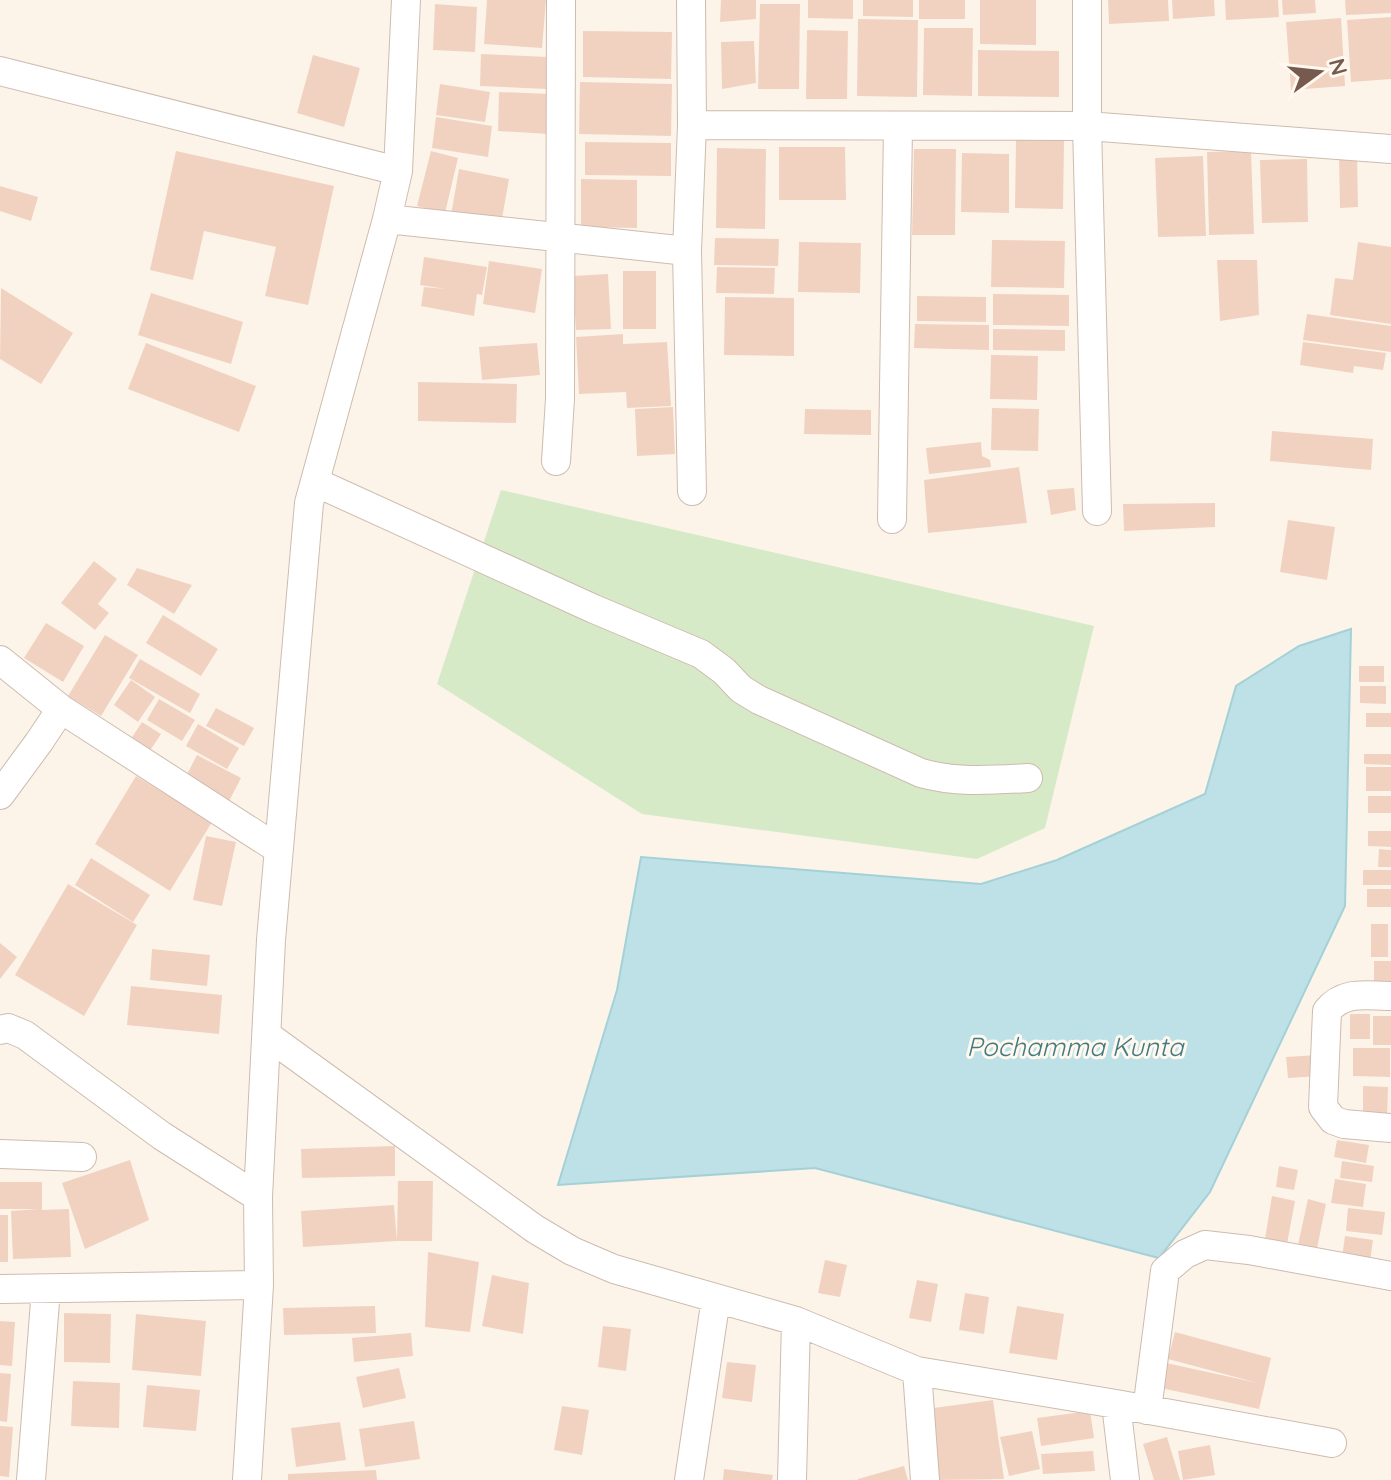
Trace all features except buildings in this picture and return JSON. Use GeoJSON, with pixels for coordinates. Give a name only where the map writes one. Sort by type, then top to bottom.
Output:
{"type":"FeatureCollection","features":[{"type":"Feature","properties":{"kind":"street"},"geometry":{"type":"LineString","coordinates":[[247,1480],[259,1285],[258,1197],[271,940],[309,503],[398,171],[406,0]]}},
{"type":"Feature","properties":{"kind":"street"},"geometry":{"type":"LineString","coordinates":[[556,461],[560,399],[561,0]]}},
{"type":"Feature","properties":{"kind":"street"},"geometry":{"type":"LineString","coordinates":[[691,0],[692,125],[687,251],[692,491]]}},
{"type":"Feature","properties":{"kind":"street"},"geometry":{"type":"LineString","coordinates":[[1087,0],[1087,126],[1097,511]]}},
{"type":"Feature","properties":{"kind":"street"},"geometry":{"type":"LineString","coordinates":[[0,71],[398,171]]}},
{"type":"Feature","properties":{"kind":"street"},"geometry":{"type":"LineString","coordinates":[[692,125],[1087,126],[1391,149]]}},
{"type":"Feature","properties":{"kind":"street"},"geometry":{"type":"LineString","coordinates":[[892,519],[898,127]]}},
{"type":"Feature","properties":{"kind":"street"},"geometry":{"type":"LineString","coordinates":[[387,219],[687,251]]}},
{"type":"Feature","properties":{"kind":"street"},"geometry":{"type":"LineString","coordinates":[[315,482],[594,609],[701,654],[741,689],[759,700],[921,773],[938,778],[976,780],[1028,778]]}},
{"type":"Feature","properties":{"kind":"street"},"geometry":{"type":"LineString","coordinates":[[0,660],[61,709],[278,849]]}},
{"type":"Feature","properties":{"kind":"street"},"geometry":{"type":"LineString","coordinates":[[0,795],[61,709]]}},
{"type":"Feature","properties":{"kind":"street"},"geometry":{"type":"LineString","coordinates":[[1391,996],[1342,997],[1327,1011],[1323,1107],[1333,1120],[1344,1124],[1391,1128]]}},
{"type":"Feature","properties":{"kind":"street"},"geometry":{"type":"LineString","coordinates":[[0,1030],[8,1028],[25,1035],[162,1136],[258,1197]]}},
{"type":"Feature","properties":{"kind":"street"},"geometry":{"type":"LineString","coordinates":[[268,1036],[535,1229],[572,1251],[614,1269],[796,1321],[917,1371],[1332,1443]]}},
{"type":"Feature","properties":{"kind":"street"},"geometry":{"type":"LineString","coordinates":[[0,1154],[82,1157]]}},
{"type":"Feature","properties":{"kind":"street"},"geometry":{"type":"LineString","coordinates":[[1147,1410],[1165,1271],[1185,1254],[1205,1245],[1391,1276]]}},
{"type":"Feature","properties":{"kind":"street"},"geometry":{"type":"LineString","coordinates":[[0,1289],[259,1285]]}},
{"type":"Feature","properties":{"kind":"street"},"geometry":{"type":"LineString","coordinates":[[31,1480],[46,1289]]}},
{"type":"Feature","properties":{"kind":"street"},"geometry":{"type":"LineString","coordinates":[[689,1480],[716,1298]]}},
{"type":"Feature","properties":{"kind":"street"},"geometry":{"type":"LineString","coordinates":[[792,1480],[796,1321]]}},
{"type":"Feature","properties":{"kind":"street"},"geometry":{"type":"LineString","coordinates":[[917,1371],[925,1480]]}},
{"type":"Feature","properties":{"kind":"street"},"geometry":{"type":"LineString","coordinates":[[1116,1404],[1125,1480]]}},
{"type":"Feature","properties":{"kind":"green space"},"geometry":{"type":"Polygon","coordinates":[[[501,490],[1094,626],[1045,828],[977,859],[642,814],[437,684],[501,490]]]}},
{"type":"Feature","properties":{"kind":"water","name":"Pochamma Kunta"},"geometry":{"type":"Polygon","coordinates":[[[1351,629],[1345,906],[1210,1192],[1159,1258],[815,1168],[558,1185],[617,990],[641,857],[981,884],[1057,860],[1205,794],[1236,686],[1299,646],[1351,629]]]}}]}
